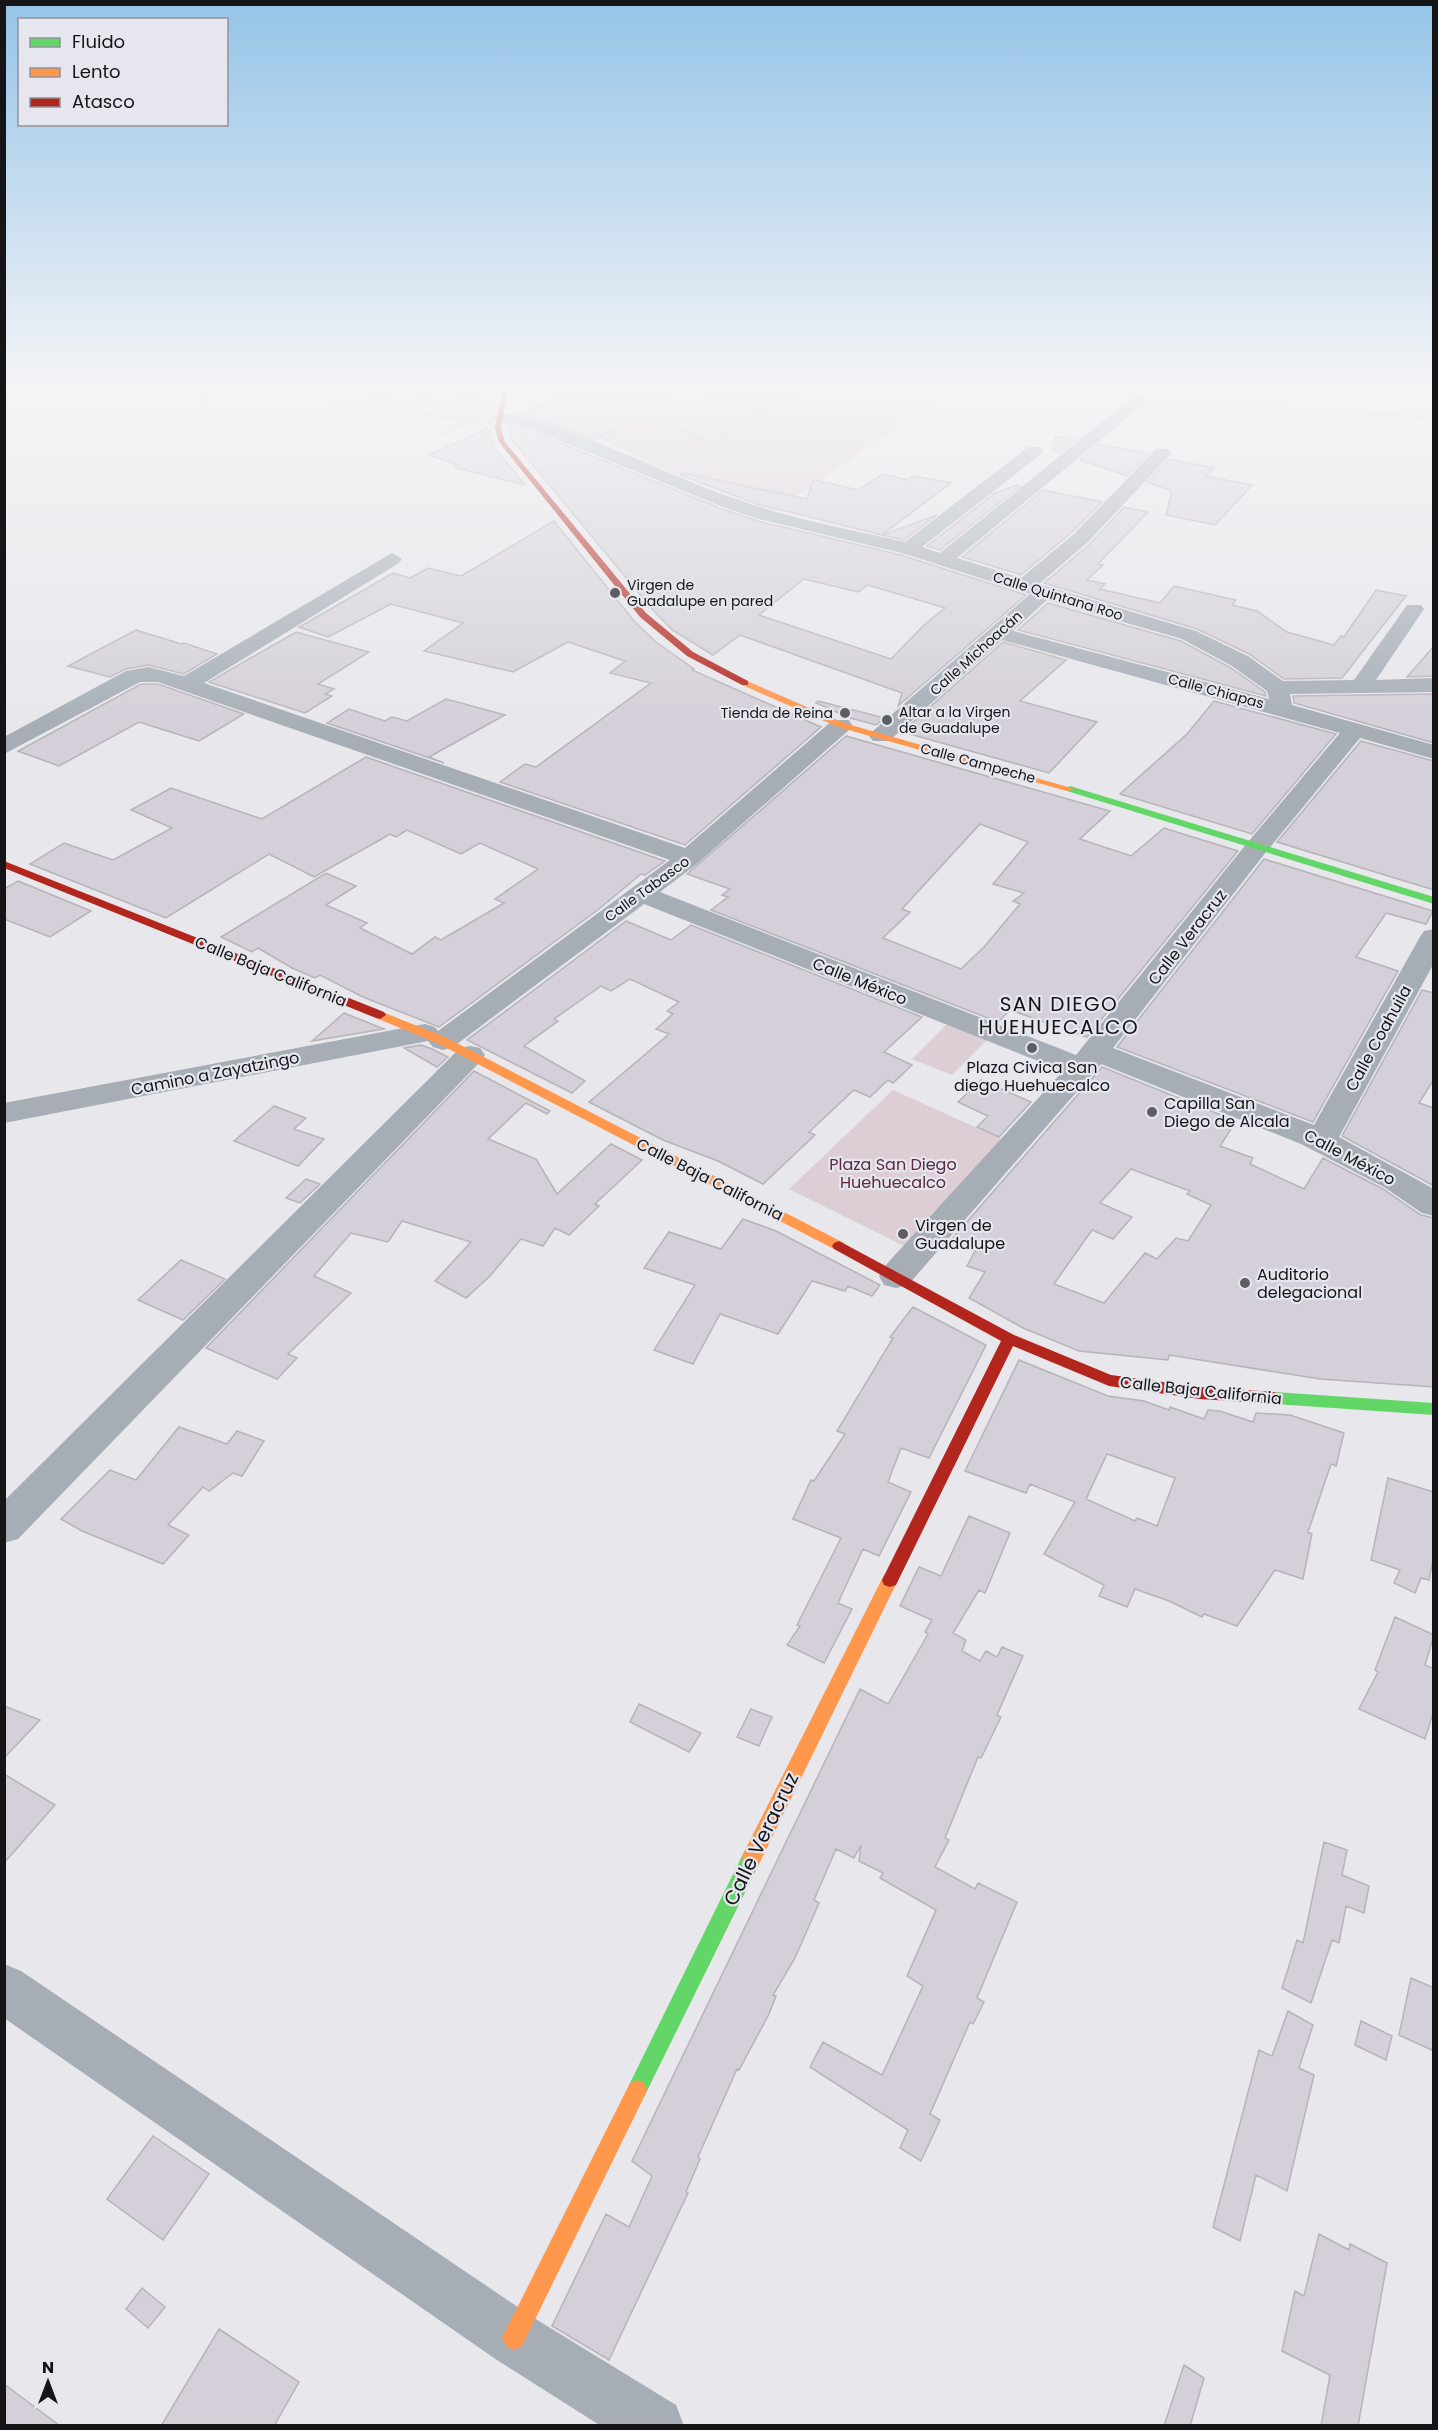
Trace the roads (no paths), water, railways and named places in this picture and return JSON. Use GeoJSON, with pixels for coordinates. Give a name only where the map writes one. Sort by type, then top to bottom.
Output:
{"type":"FeatureCollection","features":[{"type":"Feature","properties":{"kind":"street","name":"Calle Campeche"},"geometry":{"type":"LineString","coordinates":[[551,504],[664,636],[692,656],[739,681],[841,725],[1061,786],[1434,901]]}},
{"type":"Feature","properties":{"kind":"street","name":"Calle Quintana Roo"},"geometry":{"type":"LineString","coordinates":[[735,504],[908,549],[1188,635],[1240,661],[1280,698]]}},
{"type":"Feature","properties":{"kind":"street"},"geometry":{"type":"LineString","coordinates":[[908,549],[965,504]]}},
{"type":"Feature","properties":{"kind":"street"},"geometry":{"type":"LineString","coordinates":[[943,560],[1011,504]]}},
{"type":"Feature","properties":{"kind":"street","name":"Calle Michoacán"},"geometry":{"type":"LineString","coordinates":[[881,736],[998,633],[1034,589],[1114,504]]}},
{"type":"Feature","properties":{"kind":"street"},"geometry":{"type":"LineString","coordinates":[[185,685],[392,559]]}},
{"type":"Feature","properties":{"kind":"street"},"geometry":{"type":"LineString","coordinates":[[1361,685],[1414,609]]}},
{"type":"Feature","properties":{"kind":"street","name":"Calle Chiapas"},"geometry":{"type":"LineString","coordinates":[[998,633],[1280,698],[1355,729],[1434,752]]}},
{"type":"Feature","properties":{"kind":"street"},"geometry":{"type":"LineString","coordinates":[[4,747],[134,676],[148,674],[162,676],[689,858]]}},
{"type":"Feature","properties":{"kind":"street"},"geometry":{"type":"LineString","coordinates":[[1280,698],[1361,685],[1434,686]]}},
{"type":"Feature","properties":{"kind":"street","name":"Calle Tabasco"},"geometry":{"type":"LineString","coordinates":[[4,1527],[446,1043],[639,893],[689,858],[841,725]]}},
{"type":"Feature","properties":{"kind":"street","name":"Calle Veracruz"},"geometry":{"type":"LineString","coordinates":[[896,1276],[1089,1060],[1257,847],[1355,729]]}},
{"type":"Feature","properties":{"kind":"street","name":"Calle Baja California"},"geometry":{"type":"LineString","coordinates":[[4,864],[446,1043],[896,1276],[1009,1340],[1109,1380],[1200,1393],[1434,1409]]}},
{"type":"Feature","properties":{"kind":"street","name":"Calle México"},"geometry":{"type":"LineString","coordinates":[[639,893],[1089,1060],[1322,1139],[1411,1189],[1434,1205]]}},
{"type":"Feature","properties":{"kind":"street","name":"Calle Coahuila"},"geometry":{"type":"LineString","coordinates":[[1322,1139],[1434,937]]}},
{"type":"Feature","properties":{"kind":"street","name":"Camino a Zayatzingo"},"geometry":{"type":"LineString","coordinates":[[4,1113],[446,1043]]}},
{"type":"Feature","properties":{"kind":"street","name":"Calle Veracruz"},"geometry":{"type":"LineString","coordinates":[[514,2338],[1009,1340]]}},
{"type":"Feature","properties":{"kind":"street"},"geometry":{"type":"LineString","coordinates":[[4,1988],[514,2338],[655,2426]]}},
{"type":"Feature","properties":{"kind":"place","name":"Virgen de Guadalupe en pared"},"geometry":{"type":"Point","coordinates":[615,593]}},
{"type":"Feature","properties":{"kind":"place","name":"Tienda de Reina"},"geometry":{"type":"Point","coordinates":[845,713]}},
{"type":"Feature","properties":{"kind":"place","name":"Altar a la Virgen de Guadalupe"},"geometry":{"type":"Point","coordinates":[887,720]}},
{"type":"Feature","properties":{"kind":"place","name":"Plaza Civica San diego Huehuecalco"},"geometry":{"type":"Point","coordinates":[1032,1048]}},
{"type":"Feature","properties":{"kind":"place","name":"Capilla San Diego de Alcala"},"geometry":{"type":"Point","coordinates":[1152,1112]}},
{"type":"Feature","properties":{"kind":"place","name":"Virgen de Guadalupe"},"geometry":{"type":"Point","coordinates":[903,1234]}},
{"type":"Feature","properties":{"kind":"place","name":"Auditorio delegacional"},"geometry":{"type":"Point","coordinates":[1245,1283]}},
{"type":"Feature","properties":{"kind":"district","name":"SAN DIEGO HUEHUECALCO"},"geometry":{"type":"Point","coordinates":[1059,1016]}},
{"type":"Feature","properties":{"kind":"park label","name":"Plaza San Diego Huehuecalco"},"geometry":{"type":"Point","coordinates":[893,1173]}}]}
